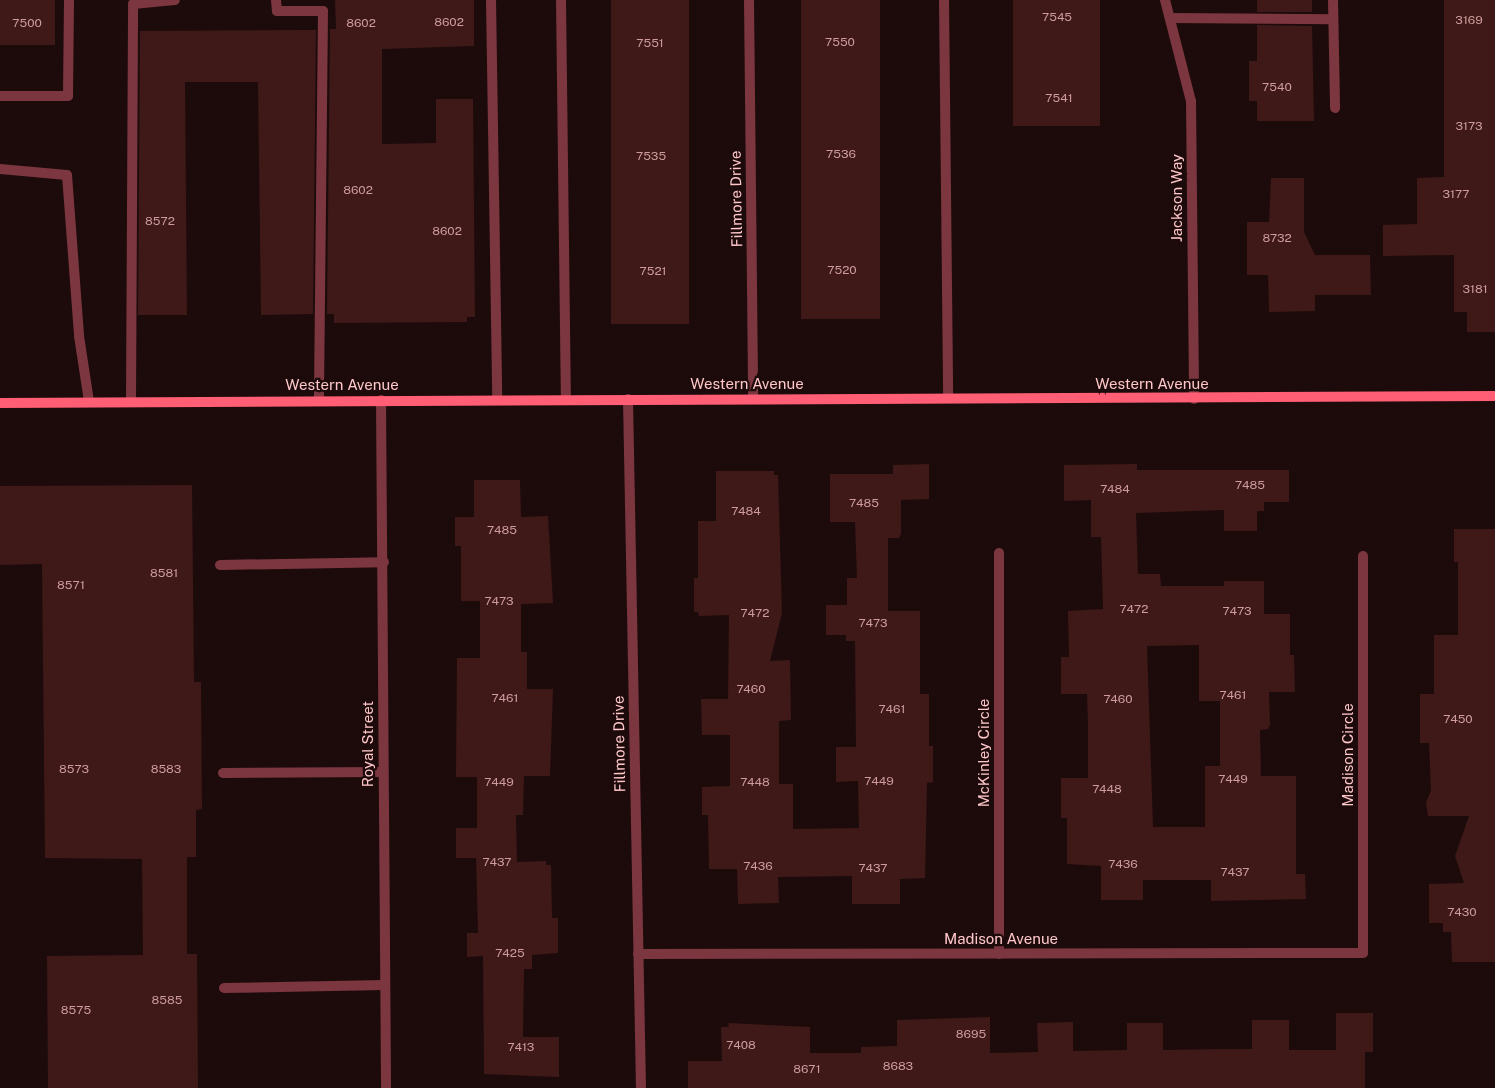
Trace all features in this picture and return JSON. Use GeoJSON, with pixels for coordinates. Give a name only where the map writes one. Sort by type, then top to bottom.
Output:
{"type":"FeatureCollection","features":[{"type":"Feature","properties":{"kind":"main road","name":"Western Avenue"},"geometry":{"type":"LineString","coordinates":[[0,403],[753,398],[1194,399],[1495,396]]}},
{"type":"Feature","properties":{"kind":"street"},"geometry":{"type":"LineString","coordinates":[[0,96],[68,96],[69,0]]}},
{"type":"Feature","properties":{"kind":"street"},"geometry":{"type":"LineString","coordinates":[[130,401],[133,4],[176,0]]}},
{"type":"Feature","properties":{"kind":"street"},"geometry":{"type":"LineString","coordinates":[[276,0],[277,11],[323,12],[319,400]]}},
{"type":"Feature","properties":{"kind":"street"},"geometry":{"type":"LineString","coordinates":[[491,0],[497,400]]}},
{"type":"Feature","properties":{"kind":"street"},"geometry":{"type":"LineString","coordinates":[[561,0],[566,399]]}},
{"type":"Feature","properties":{"kind":"street","name":"Fillmore Drive"},"geometry":{"type":"LineString","coordinates":[[749,0],[753,398]]}},
{"type":"Feature","properties":{"kind":"street"},"geometry":{"type":"LineString","coordinates":[[944,0],[948,398]]}},
{"type":"Feature","properties":{"kind":"street","name":"Jackson Way"},"geometry":{"type":"LineString","coordinates":[[1165,0],[1191,101],[1194,399]]}},
{"type":"Feature","properties":{"kind":"street"},"geometry":{"type":"LineString","coordinates":[[1333,0],[1335,108]]}},
{"type":"Feature","properties":{"kind":"street"},"geometry":{"type":"LineString","coordinates":[[1170,18],[1333,19]]}},
{"type":"Feature","properties":{"kind":"street"},"geometry":{"type":"LineString","coordinates":[[0,169],[67,174],[79,336],[89,401]]}},
{"type":"Feature","properties":{"kind":"street","name":"Fillmore Drive"},"geometry":{"type":"LineString","coordinates":[[628,399],[641,1088]]}},
{"type":"Feature","properties":{"kind":"street","name":"Royal Street"},"geometry":{"type":"LineString","coordinates":[[381,400],[384,562],[383,772],[386,1088]]}},
{"type":"Feature","properties":{"kind":"street","name":"McKinley Circle"},"geometry":{"type":"LineString","coordinates":[[999,552],[999,954]]}},
{"type":"Feature","properties":{"kind":"street","name":"Madison Circle"},"geometry":{"type":"LineString","coordinates":[[1363,556],[1363,953]]}},
{"type":"Feature","properties":{"kind":"street"},"geometry":{"type":"LineString","coordinates":[[220,566],[384,562]]}},
{"type":"Feature","properties":{"kind":"street"},"geometry":{"type":"LineString","coordinates":[[223,773],[383,772]]}},
{"type":"Feature","properties":{"kind":"street","name":"Madison Avenue"},"geometry":{"type":"LineString","coordinates":[[638,954],[1363,953]]}},
{"type":"Feature","properties":{"kind":"street"},"geometry":{"type":"LineString","coordinates":[[224,988],[384,985]]}},
{"type":"Feature","properties":{"kind":"building"},"geometry":{"type":"Polygon","coordinates":[[[0,0],[55,0],[55,45],[0,45],[0,0]]]}},
{"type":"Feature","properties":{"kind":"building"},"geometry":{"type":"Polygon","coordinates":[[[335,0],[474,0],[474,46],[382,49],[382,144],[436,143],[436,99],[473,99],[475,317],[467,317],[467,322],[334,323],[334,314],[327,314],[330,29],[336,29],[335,0]]]}},
{"type":"Feature","properties":{"kind":"building"},"geometry":{"type":"Polygon","coordinates":[[[611,0],[689,0],[689,324],[611,324],[611,0]]]}},
{"type":"Feature","properties":{"kind":"building"},"geometry":{"type":"Polygon","coordinates":[[[801,0],[880,0],[880,319],[801,319],[801,0]]]}},
{"type":"Feature","properties":{"kind":"building"},"geometry":{"type":"Polygon","coordinates":[[[1013,0],[1100,0],[1100,126],[1013,126],[1013,0]]]}},
{"type":"Feature","properties":{"kind":"building"},"geometry":{"type":"Polygon","coordinates":[[[1257,0],[1312,0],[1312,12],[1257,12],[1257,0]]]}},
{"type":"Feature","properties":{"kind":"building"},"geometry":{"type":"Polygon","coordinates":[[[1444,0],[1495,0],[1495,332],[1467,332],[1467,312],[1454,312],[1454,255],[1383,256],[1383,225],[1417,224],[1417,178],[1444,177],[1444,0]]]}},
{"type":"Feature","properties":{"kind":"building"},"geometry":{"type":"Polygon","coordinates":[[[1257,25],[1312,26],[1314,121],[1257,121],[1257,101],[1249,101],[1249,61],[1257,61],[1257,25]]]}},
{"type":"Feature","properties":{"kind":"building"},"geometry":{"type":"Polygon","coordinates":[[[316,30],[313,314],[261,315],[258,82],[185,82],[187,315],[138,315],[140,31],[316,30]]]}},
{"type":"Feature","properties":{"kind":"building"},"geometry":{"type":"Polygon","coordinates":[[[1271,178],[1304,178],[1304,232],[1315,255],[1370,255],[1371,295],[1315,295],[1315,311],[1269,312],[1268,275],[1247,275],[1247,222],[1269,222],[1271,178]]]}},
{"type":"Feature","properties":{"kind":"building"},"geometry":{"type":"Polygon","coordinates":[[[929,464],[929,499],[901,500],[901,534],[899,538],[888,538],[888,611],[920,611],[920,694],[929,694],[929,746],[933,746],[933,782],[927,783],[925,878],[900,879],[900,904],[852,904],[852,876],[778,877],[779,903],[738,904],[737,869],[709,869],[708,815],[702,815],[702,787],[730,786],[730,735],[702,735],[701,699],[728,699],[729,615],[699,616],[698,612],[694,612],[694,578],[698,578],[698,521],[716,521],[716,471],[774,471],[774,475],[778,475],[782,613],[770,661],[790,660],[791,720],[779,721],[779,784],[793,784],[793,829],[859,828],[858,781],[836,782],[836,747],[856,747],[855,641],[846,641],[846,635],[826,635],[826,605],[847,605],[847,578],[857,578],[855,522],[830,522],[830,474],[893,474],[893,465],[929,464]]]}},
{"type":"Feature","properties":{"kind":"building"},"geometry":{"type":"Polygon","coordinates":[[[1137,464],[1137,470],[1289,470],[1289,502],[1264,502],[1264,511],[1257,511],[1257,531],[1224,531],[1224,510],[1136,513],[1138,574],[1160,574],[1161,586],[1224,586],[1224,581],[1264,581],[1264,614],[1290,614],[1290,655],[1294,655],[1295,692],[1269,692],[1270,725],[1268,729],[1260,730],[1261,776],[1296,776],[1296,874],[1305,874],[1306,899],[1211,901],[1211,880],[1143,880],[1143,900],[1101,900],[1101,866],[1067,864],[1067,818],[1061,818],[1061,778],[1088,778],[1088,725],[1087,694],[1061,694],[1061,657],[1069,657],[1068,611],[1103,609],[1101,537],[1091,537],[1091,500],[1064,501],[1064,465],[1137,464]],[[1199,645],[1147,646],[1153,827],[1205,827],[1205,766],[1220,766],[1220,701],[1199,701],[1199,645]]]}},
{"type":"Feature","properties":{"kind":"building"},"geometry":{"type":"Polygon","coordinates":[[[474,480],[520,480],[521,517],[548,516],[553,603],[521,604],[521,652],[527,652],[527,689],[553,689],[550,776],[524,776],[523,815],[516,815],[517,862],[546,861],[546,865],[551,865],[552,918],[558,918],[558,953],[532,955],[532,969],[524,969],[523,1037],[559,1037],[559,1077],[484,1074],[483,956],[467,957],[467,933],[478,933],[476,858],[456,858],[456,828],[477,828],[477,777],[456,777],[457,658],[480,658],[480,601],[461,601],[461,546],[455,546],[455,517],[474,517],[474,480]]]}},
{"type":"Feature","properties":{"kind":"building"},"geometry":{"type":"Polygon","coordinates":[[[192,485],[194,682],[201,682],[202,809],[196,810],[196,857],[187,857],[187,954],[197,954],[198,1088],[48,1088],[47,956],[143,955],[142,859],[45,858],[42,564],[0,565],[0,486],[192,485]]]}},
{"type":"Feature","properties":{"kind":"building"},"geometry":{"type":"Polygon","coordinates":[[[1454,529],[1495,529],[1495,962],[1452,962],[1451,932],[1443,932],[1443,923],[1429,923],[1429,884],[1464,883],[1455,856],[1469,816],[1428,816],[1426,802],[1431,791],[1429,743],[1420,743],[1420,694],[1434,694],[1434,635],[1458,635],[1458,562],[1454,562],[1454,529]]]}},
{"type":"Feature","properties":{"kind":"building"},"geometry":{"type":"Polygon","coordinates":[[[1336,1013],[1373,1013],[1373,1052],[1365,1052],[1365,1088],[688,1088],[688,1061],[722,1061],[721,1027],[729,1027],[728,1023],[810,1027],[810,1053],[861,1053],[861,1047],[897,1046],[897,1020],[990,1017],[990,1053],[1038,1052],[1037,1023],[1073,1022],[1073,1051],[1127,1050],[1127,1023],[1163,1023],[1163,1050],[1252,1049],[1252,1020],[1289,1020],[1289,1050],[1336,1050],[1336,1013]]]}}]}
